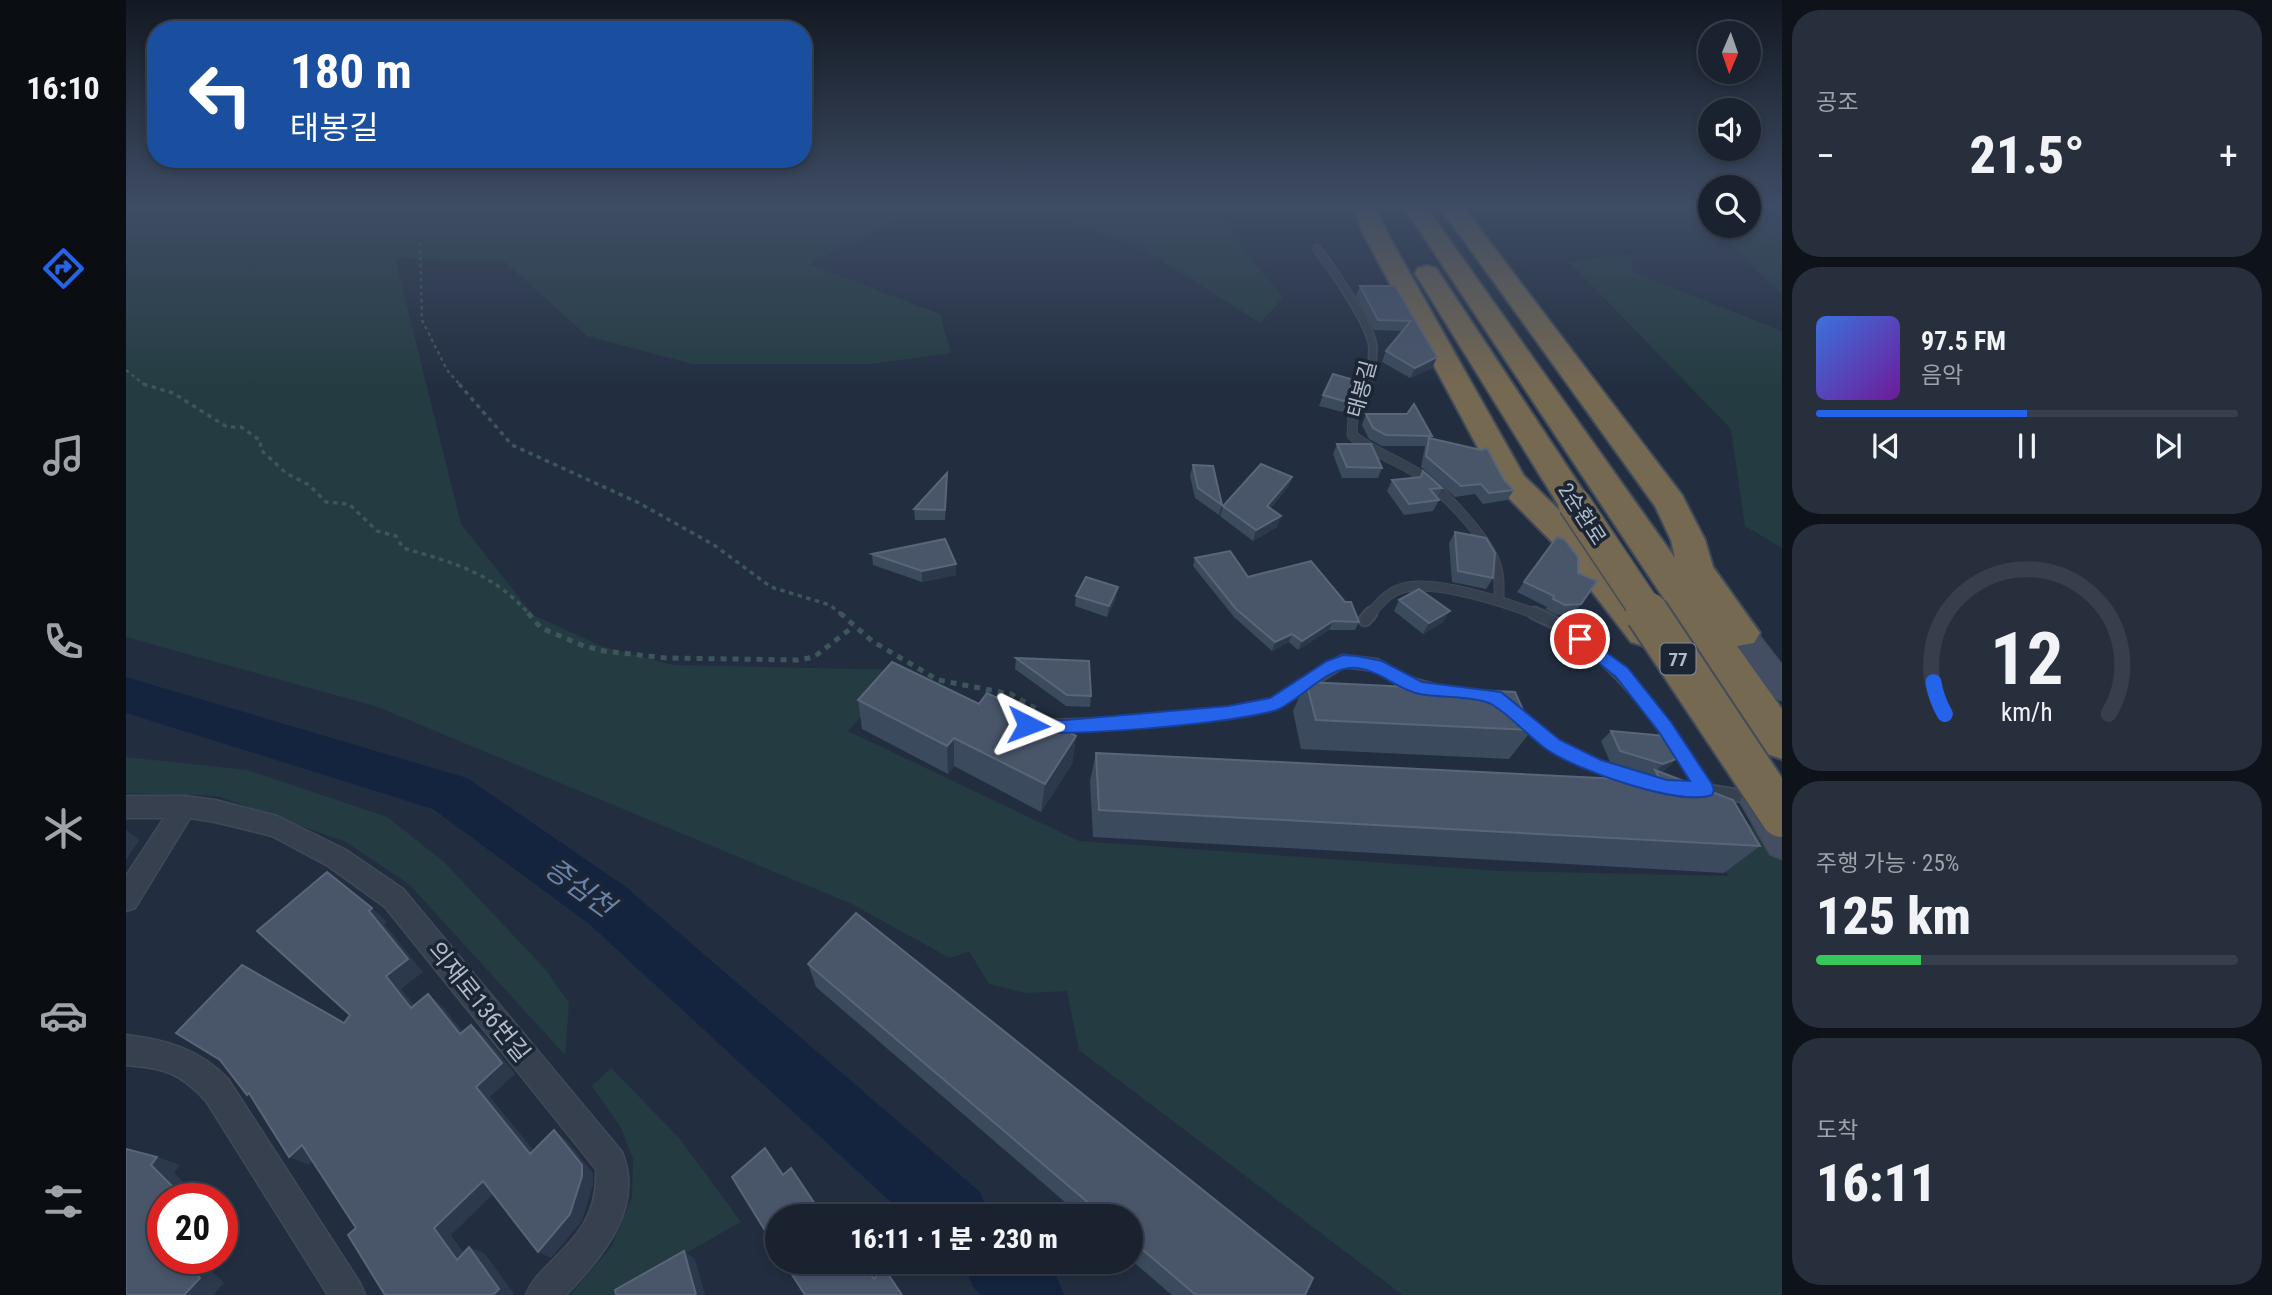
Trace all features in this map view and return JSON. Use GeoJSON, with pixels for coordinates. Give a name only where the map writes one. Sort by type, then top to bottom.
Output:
{"type":"FeatureCollection","features":[{"type":"Feature","properties":{"kind":"highway"},"geometry":{"type":"LineString","coordinates":[[1394,267],[1511,482],[1573,542],[1644,632]]}},
{"type":"Feature","properties":{"kind":"highway","name":"2순환로"},"geometry":{"type":"LineString","coordinates":[[1424,267],[1456,323],[1773,807]]}},
{"type":"Feature","properties":{"kind":"highway","name":"2순환로"},"geometry":{"type":"LineString","coordinates":[[1458,267],[1614,500],[1782,742]]}},
{"type":"Feature","properties":{"kind":"highway"},"geometry":{"type":"LineString","coordinates":[[1496,267],[1671,503],[1688,540],[1696,570],[1741,633]]}},
{"type":"Feature","properties":{"kind":"street"},"geometry":{"type":"LineString","coordinates":[[1644,632],[1773,807],[1782,843]]}},
{"type":"Feature","properties":{"kind":"street"},"geometry":{"type":"LineString","coordinates":[[1741,633],[1782,688]]}},
{"type":"Feature","properties":{"kind":"street","name":"의재로136번길"},"geometry":{"type":"LineString","coordinates":[[126,807],[184,807],[215,811],[277,827],[337,858],[394,898],[611,1163],[615,1186],[610,1211],[600,1233],[543,1295]]}},
{"type":"Feature","properties":{"kind":"street"},"geometry":{"type":"LineString","coordinates":[[126,899],[184,807]]}},
{"type":"Feature","properties":{"kind":"street"},"geometry":{"type":"LineString","coordinates":[[126,1050],[163,1053],[184,1060],[203,1074],[217,1090],[348,1295]]}},
{"type":"Feature","properties":{"kind":"lane","name":"태봉길"},"geometry":{"type":"LineString","coordinates":[[1331,267],[1342,281],[1373,346],[1370,376],[1353,414],[1352,435],[1377,455],[1417,472],[1432,482],[1493,555],[1499,571],[1499,599]]}},
{"type":"Feature","properties":{"kind":"lane"},"geometry":{"type":"LineString","coordinates":[[1365,620],[1393,591],[1410,586],[1499,599],[1529,609],[1567,630],[1622,673],[1665,727],[1705,790]]}},
{"type":"Feature","properties":{"kind":"lane"},"geometry":{"type":"LineString","coordinates":[[1028,725],[1066,727],[1228,713],[1274,704],[1343,661],[1376,665],[1420,688],[1445,691]]}},
{"type":"Feature","properties":{"kind":"lane"},"geometry":{"type":"LineString","coordinates":[[1505,705],[1554,745],[1597,766],[1667,787]]}},
{"type":"Feature","properties":{"kind":"lane"},"geometry":{"type":"LineString","coordinates":[[1679,788],[1705,790],[1773,807]]}},
{"type":"Feature","properties":{"kind":"path"},"geometry":{"type":"LineString","coordinates":[[421,267],[422,320],[447,370],[512,445],[639,503],[714,545],[771,587],[830,605],[872,640],[938,680],[1011,694],[1066,727]]}},
{"type":"Feature","properties":{"kind":"path"},"geometry":{"type":"LineString","coordinates":[[126,370],[146,386],[173,393],[227,426],[241,427],[261,441],[260,450],[286,473],[309,485],[326,502],[349,504],[377,531],[396,536],[403,548],[448,561],[488,577],[514,597],[541,628],[565,640],[604,651],[666,658],[798,660],[814,657],[854,626]]}},
{"type":"Feature","properties":{"kind":"green space"},"geometry":{"type":"Polygon","coordinates":[[[126,267],[397,267],[461,524],[533,615],[601,646],[673,665],[903,670],[848,731],[1079,841],[1499,871],[1729,876],[1693,812],[1735,818],[1755,828],[1782,862],[1782,1295],[1403,1295],[1079,1050],[1067,991],[1026,993],[989,984],[969,951],[950,958],[852,904],[375,706],[126,637],[126,267]]]}},
{"type":"Feature","properties":{"kind":"green space"},"geometry":{"type":"Polygon","coordinates":[[[511,267],[818,267],[940,314],[951,353],[871,364],[692,364],[587,336],[511,267]]]}},
{"type":"Feature","properties":{"kind":"green space"},"geometry":{"type":"Polygon","coordinates":[[[1173,267],[1259,267],[1283,298],[1260,323],[1173,267]]]}},
{"type":"Feature","properties":{"kind":"green space"},"geometry":{"type":"Polygon","coordinates":[[[1574,267],[1633,267],[1633,272],[1782,331],[1782,548],[1745,526],[1731,429],[1574,267]]]}},
{"type":"Feature","properties":{"kind":"green space"},"geometry":{"type":"Polygon","coordinates":[[[1754,267],[1782,267],[1782,295],[1754,267]]]}},
{"type":"Feature","properties":{"kind":"green space"},"geometry":{"type":"Polygon","coordinates":[[[126,757],[247,770],[387,817],[444,862],[546,970],[569,1003],[565,1055],[409,884],[346,842],[218,796],[126,793],[126,757]]]}},
{"type":"Feature","properties":{"kind":"green space"},"geometry":{"type":"Polygon","coordinates":[[[611,1068],[680,1139],[741,1222],[619,1290],[620,1295],[570,1295],[612,1246],[632,1197],[633,1159],[621,1128],[592,1086],[611,1068]]]}},
{"type":"Feature","properties":{"kind":"building"},"geometry":{"type":"Polygon","coordinates":[[[1360,286],[1395,286],[1437,357],[1415,368],[1386,351],[1411,321],[1378,320],[1360,286]]]}},
{"type":"Feature","properties":{"kind":"building"},"geometry":{"type":"Polygon","coordinates":[[[1333,374],[1357,381],[1347,402],[1323,395],[1333,374]]]}},
{"type":"Feature","properties":{"kind":"building"},"geometry":{"type":"Polygon","coordinates":[[[1414,404],[1432,436],[1386,435],[1373,428],[1366,414],[1407,414],[1414,404]]]}},
{"type":"Feature","properties":{"kind":"building"},"geometry":{"type":"Polygon","coordinates":[[[1429,438],[1481,450],[1487,448],[1504,480],[1514,490],[1489,493],[1481,484],[1461,486],[1426,456],[1429,438]]]}},
{"type":"Feature","properties":{"kind":"building"},"geometry":{"type":"Polygon","coordinates":[[[1337,444],[1371,444],[1382,468],[1347,467],[1337,444]]]}},
{"type":"Feature","properties":{"kind":"building"},"geometry":{"type":"Polygon","coordinates":[[[1261,464],[1292,477],[1267,506],[1281,516],[1256,530],[1223,506],[1261,464]]]}},
{"type":"Feature","properties":{"kind":"building"},"geometry":{"type":"Polygon","coordinates":[[[1193,465],[1213,466],[1222,505],[1198,488],[1193,465]]]}},
{"type":"Feature","properties":{"kind":"building"},"geometry":{"type":"Polygon","coordinates":[[[1423,471],[1442,488],[1430,489],[1439,500],[1409,504],[1392,480],[1421,477],[1423,471]]]}},
{"type":"Feature","properties":{"kind":"building"},"geometry":{"type":"Polygon","coordinates":[[[947,473],[945,510],[914,509],[947,473]]]}},
{"type":"Feature","properties":{"kind":"building"},"geometry":{"type":"Polygon","coordinates":[[[1455,532],[1486,538],[1495,553],[1493,578],[1458,571],[1455,532]]]}},
{"type":"Feature","properties":{"kind":"building"},"geometry":{"type":"Polygon","coordinates":[[[1557,537],[1564,539],[1578,557],[1578,573],[1597,581],[1581,604],[1565,605],[1553,599],[1554,596],[1524,582],[1557,537]]]}},
{"type":"Feature","properties":{"kind":"building"},"geometry":{"type":"Polygon","coordinates":[[[945,539],[956,564],[922,571],[872,554],[945,539]]]}},
{"type":"Feature","properties":{"kind":"building"},"geometry":{"type":"Polygon","coordinates":[[[1230,551],[1248,577],[1311,561],[1345,602],[1351,602],[1359,622],[1333,621],[1302,641],[1292,634],[1275,642],[1236,609],[1195,558],[1230,551]]]}},
{"type":"Feature","properties":{"kind":"building"},"geometry":{"type":"Polygon","coordinates":[[[1086,577],[1118,587],[1109,606],[1076,596],[1086,577]]]}},
{"type":"Feature","properties":{"kind":"building"},"geometry":{"type":"Polygon","coordinates":[[[1419,589],[1450,611],[1429,623],[1399,600],[1419,589]]]}},
{"type":"Feature","properties":{"kind":"building"},"geometry":{"type":"Polygon","coordinates":[[[1016,658],[1089,661],[1091,696],[1067,695],[1016,658]]]}},
{"type":"Feature","properties":{"kind":"building"},"geometry":{"type":"Polygon","coordinates":[[[892,662],[979,704],[987,693],[1076,736],[1045,784],[954,738],[947,746],[858,700],[892,662]]]}},
{"type":"Feature","properties":{"kind":"building"},"geometry":{"type":"Polygon","coordinates":[[[1306,682],[1515,692],[1532,730],[1316,720],[1306,682]]]}},
{"type":"Feature","properties":{"kind":"building"},"geometry":{"type":"Polygon","coordinates":[[[1611,731],[1665,736],[1676,759],[1663,764],[1620,751],[1611,731]]]}},
{"type":"Feature","properties":{"kind":"building"},"geometry":{"type":"Polygon","coordinates":[[[1096,753],[1661,781],[1655,770],[1733,800],[1760,846],[1099,810],[1096,753]]]}},
{"type":"Feature","properties":{"kind":"building"},"geometry":{"type":"Polygon","coordinates":[[[327,872],[372,908],[369,911],[408,959],[386,976],[411,1008],[428,994],[460,1034],[471,1025],[502,1063],[476,1087],[530,1154],[554,1130],[582,1165],[582,1176],[570,1214],[538,1252],[483,1181],[434,1228],[457,1260],[469,1247],[499,1289],[493,1295],[385,1295],[348,1235],[356,1228],[302,1145],[289,1157],[249,1093],[247,1095],[220,1060],[176,1033],[242,965],[344,1023],[350,1015],[257,931],[327,872]]]}},
{"type":"Feature","properties":{"kind":"building"},"geometry":{"type":"Polygon","coordinates":[[[856,913],[1313,1278],[1305,1295],[1196,1295],[1143,1250],[1143,1204],[1090,1204],[808,964],[856,913]]]}},
{"type":"Feature","properties":{"kind":"building"},"geometry":{"type":"Polygon","coordinates":[[[765,1148],[783,1175],[791,1168],[815,1204],[765,1204],[765,1231],[732,1177],[765,1148]]]}},
{"type":"Feature","properties":{"kind":"building"},"geometry":{"type":"Polygon","coordinates":[[[126,1149],[157,1157],[151,1165],[169,1183],[147,1183],[147,1274],[196,1274],[200,1278],[184,1295],[126,1295],[126,1149]]]}},
{"type":"Feature","properties":{"kind":"building"},"geometry":{"type":"Polygon","coordinates":[[[684,1251],[696,1295],[616,1295],[615,1290],[684,1251]]]}},
{"type":"Feature","properties":{"kind":"building"},"geometry":{"type":"Polygon","coordinates":[[[792,1274],[870,1274],[874,1279],[879,1274],[888,1274],[902,1295],[805,1295],[792,1274]]]}},
{"type":"Feature","properties":{"kind":"waterway","name":"증심천"},"geometry":{"type":"LineString","coordinates":[[126,695],[449,793],[607,905],[943,1204]]}},
{"type":"Feature","properties":{"kind":"waterway","name":"증심천"},"geometry":{"type":"LineString","coordinates":[[1009,1274],[1029,1295]]}},
{"type":"Feature","properties":{"kind":"route"},"geometry":{"type":"LineString","coordinates":[[1028,725],[1066,727],[1228,713],[1274,704],[1332,666],[1343,661],[1357,662],[1376,665],[1420,688],[1495,697],[1554,745],[1597,766],[1667,787],[1705,790],[1665,727],[1622,673],[1580,639]]}}]}
